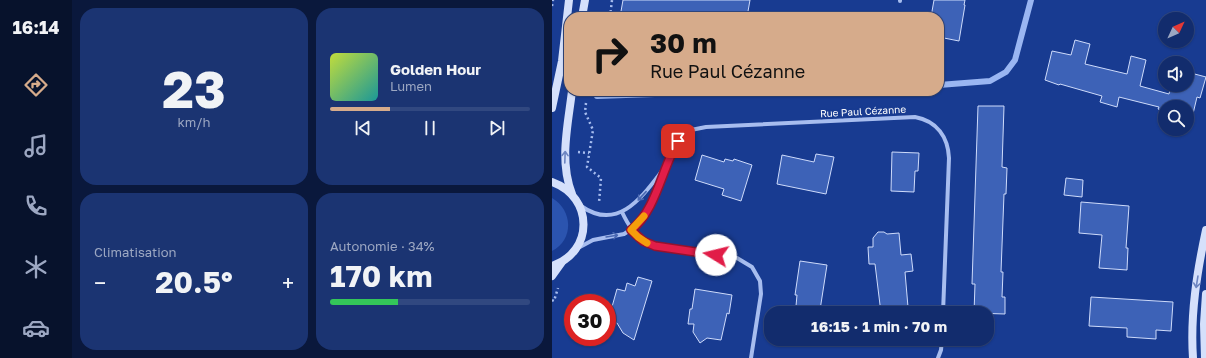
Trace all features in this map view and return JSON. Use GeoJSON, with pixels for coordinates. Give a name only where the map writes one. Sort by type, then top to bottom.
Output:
{"type":"FeatureCollection","features":[{"type":"Feature","properties":{"kind":"street"},"geometry":{"type":"LineString","coordinates":[[568,12],[569,0]]}},
{"type":"Feature","properties":{"kind":"street"},"geometry":{"type":"LineString","coordinates":[[583,12],[585,0]]}},
{"type":"Feature","properties":{"kind":"street"},"geometry":{"type":"LineString","coordinates":[[552,108],[562,61],[564,44]]}},
{"type":"Feature","properties":{"kind":"street"},"geometry":{"type":"LineString","coordinates":[[552,276],[563,261],[576,249],[584,230],[583,217],[579,205],[572,194],[566,178],[565,166],[567,132],[571,96]]}},
{"type":"Feature","properties":{"kind":"street","name":"Rue Paul Cézanne"},"geometry":{"type":"LineString","coordinates":[[576,249],[593,240],[624,234],[631,230],[641,220],[648,210],[678,141],[695,128],[908,116],[926,120],[942,134],[948,144],[943,306]]}},
{"type":"Feature","properties":{"kind":"street","name":"Rue Paul Cézanne"},"geometry":{"type":"LineString","coordinates":[[579,205],[586,210],[600,215],[614,215],[622,212],[639,199],[666,166]]}},
{"type":"Feature","properties":{"kind":"street"},"geometry":{"type":"LineString","coordinates":[[552,182],[562,186],[572,194]]}},
{"type":"Feature","properties":{"kind":"street"},"geometry":{"type":"LineString","coordinates":[[622,212],[631,230],[643,241],[655,246],[731,257],[742,260],[752,267],[760,281],[761,294],[751,358]]}},
{"type":"Feature","properties":{"kind":"street"},"geometry":{"type":"LineString","coordinates":[[1193,358],[1193,306],[1206,230]]}},
{"type":"Feature","properties":{"kind":"street"},"geometry":{"type":"LineString","coordinates":[[552,266],[563,261]]}},
{"type":"Feature","properties":{"kind":"street"},"geometry":{"type":"LineString","coordinates":[[1205,358],[1204,324],[1206,294]]}},
{"type":"Feature","properties":{"kind":"street"},"geometry":{"type":"LineString","coordinates":[[938,358],[942,346]]}},
{"type":"Feature","properties":{"kind":"path"},"geometry":{"type":"LineString","coordinates":[[552,6],[553,0]]}},
{"type":"Feature","properties":{"kind":"path"},"geometry":{"type":"LineString","coordinates":[[611,12],[612,0]]}},
{"type":"Feature","properties":{"kind":"shaded area"},"geometry":{"type":"Polygon","coordinates":[[[552,198],[559,203],[564,210],[568,225],[564,240],[552,251],[552,198]]]}},
{"type":"Feature","properties":{"kind":"building"},"geometry":{"type":"Polygon","coordinates":[[[623,0],[750,0],[748,12],[621,12],[623,0]]]}},
{"type":"Feature","properties":{"kind":"building"},"geometry":{"type":"Polygon","coordinates":[[[934,0],[965,0],[959,41],[944,38],[944,12],[932,12],[934,0]]]}},
{"type":"Feature","properties":{"kind":"building"},"geometry":{"type":"Polygon","coordinates":[[[1075,40],[1090,44],[1085,64],[1127,74],[1131,56],[1146,60],[1140,86],[1169,94],[1169,92],[1194,92],[1194,74],[1206,77],[1200,98],[1197,97],[1194,110],[1194,100],[1158,100],[1158,107],[1119,97],[1117,107],[1100,102],[1102,96],[1045,80],[1052,51],[1071,55],[1075,40]]]}},
{"type":"Feature","properties":{"kind":"building"},"geometry":{"type":"Polygon","coordinates":[[[978,106],[1004,106],[1002,167],[1007,168],[1006,194],[1004,194],[1001,272],[1003,272],[1002,297],[1005,297],[1005,314],[994,314],[994,306],[974,306],[975,284],[972,284],[978,106]]]}},
{"type":"Feature","properties":{"kind":"building"},"geometry":{"type":"Polygon","coordinates":[[[892,152],[919,153],[918,171],[915,171],[914,192],[891,191],[892,152]]]}},
{"type":"Feature","properties":{"kind":"building"},"geometry":{"type":"Polygon","coordinates":[[[816,154],[834,157],[826,194],[777,184],[782,155],[814,162],[816,154]]]}},
{"type":"Feature","properties":{"kind":"building"},"geometry":{"type":"Polygon","coordinates":[[[702,155],[724,162],[725,159],[733,161],[734,159],[752,165],[741,201],[722,195],[724,189],[695,180],[702,155]]]}},
{"type":"Feature","properties":{"kind":"building"},"geometry":{"type":"Polygon","coordinates":[[[1066,178],[1083,180],[1082,197],[1064,195],[1066,178]]]}},
{"type":"Feature","properties":{"kind":"building"},"geometry":{"type":"Polygon","coordinates":[[[1081,202],[1129,206],[1126,248],[1128,248],[1127,270],[1099,268],[1102,235],[1079,233],[1081,202]]]}},
{"type":"Feature","properties":{"kind":"building"},"geometry":{"type":"Polygon","coordinates":[[[878,232],[884,232],[887,234],[899,233],[901,255],[911,254],[913,271],[905,272],[908,306],[880,306],[875,264],[869,264],[868,247],[873,247],[873,238],[878,232]]]}},
{"type":"Feature","properties":{"kind":"building"},"geometry":{"type":"Polygon","coordinates":[[[800,261],[827,265],[821,306],[796,306],[797,295],[795,295],[800,261]]]}},
{"type":"Feature","properties":{"kind":"building"},"geometry":{"type":"Polygon","coordinates":[[[638,277],[652,281],[634,340],[623,333],[616,323],[616,294],[617,289],[625,291],[627,283],[635,286],[638,277]]]}},
{"type":"Feature","properties":{"kind":"building"},"geometry":{"type":"Polygon","coordinates":[[[695,289],[732,295],[729,314],[727,313],[721,340],[707,338],[700,343],[693,332],[694,324],[688,324],[695,289]]]}},
{"type":"Feature","properties":{"kind":"building"},"geometry":{"type":"Polygon","coordinates":[[[1091,297],[1173,302],[1171,331],[1156,330],[1156,339],[1127,337],[1127,328],[1089,326],[1091,297]]]}},
{"type":"Feature","properties":{"kind":"waterway"},"geometry":{"type":"LineString","coordinates":[[944,85],[990,81],[1006,72],[1015,60],[1031,0]]}},
{"type":"Feature","properties":{"kind":"slow traffic"},"geometry":{"type":"LineString","coordinates":[[644,216],[631,230],[647,243]]}},
{"type":"Feature","properties":{"kind":"route"},"geometry":{"type":"LineString","coordinates":[[678,141],[648,210],[631,230],[643,241],[655,246],[716,255]]}}]}
